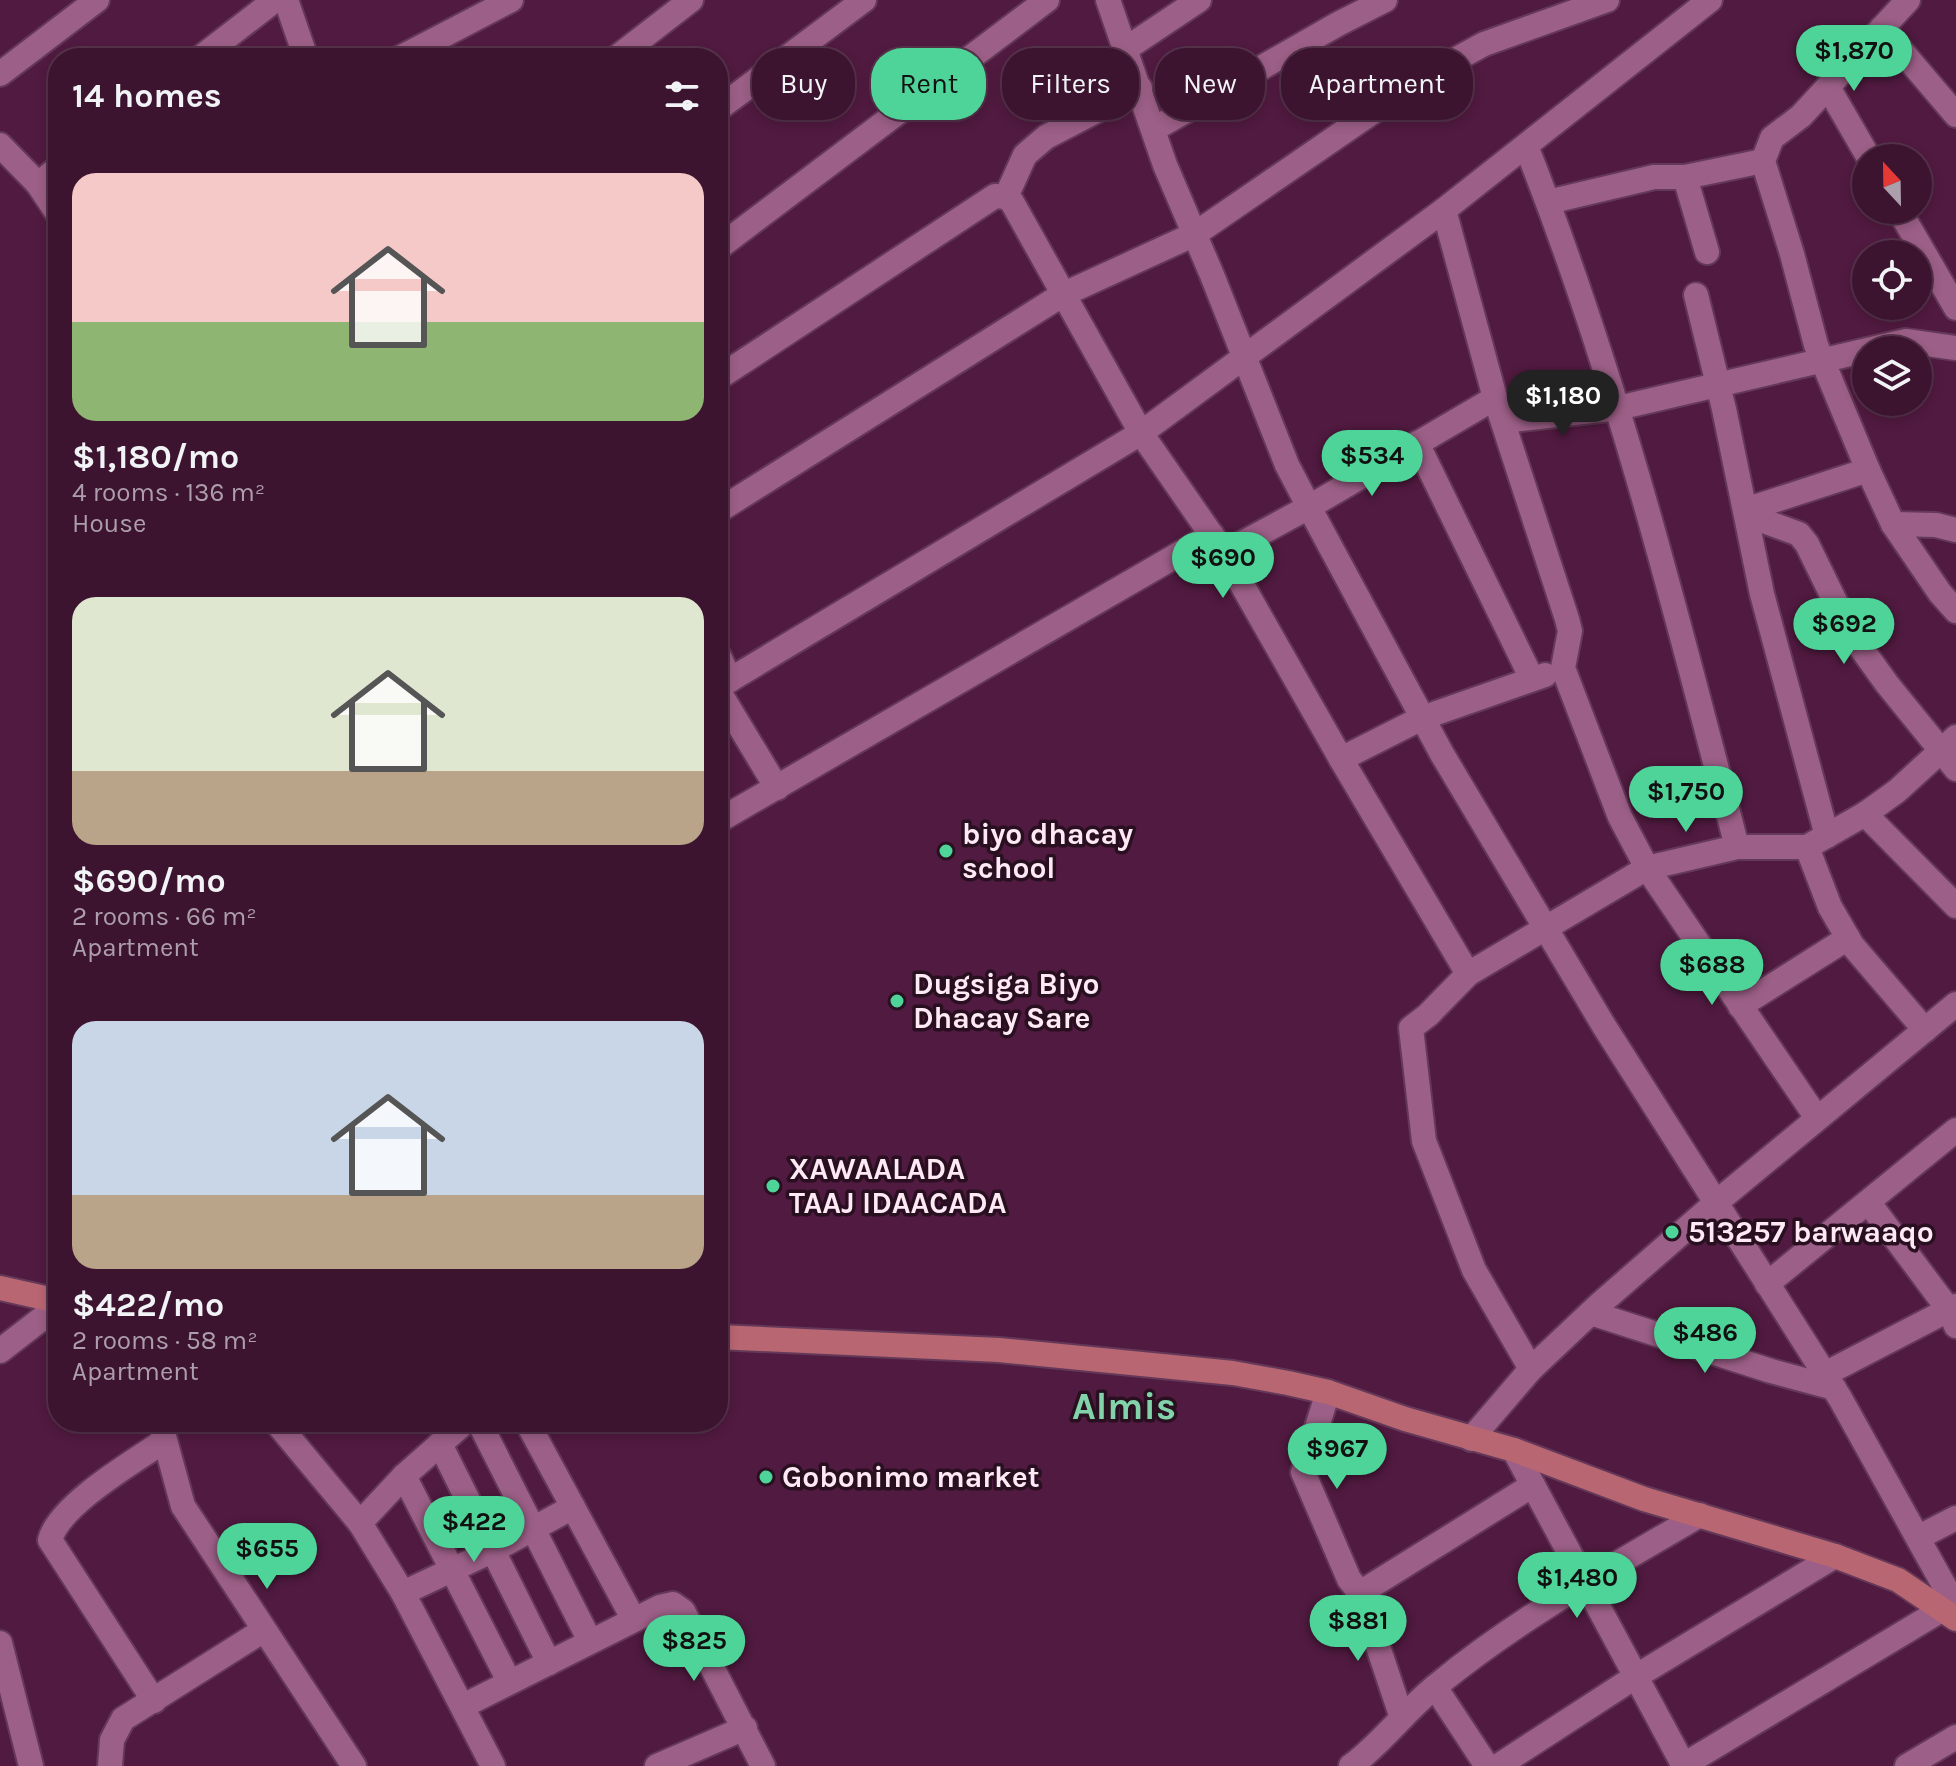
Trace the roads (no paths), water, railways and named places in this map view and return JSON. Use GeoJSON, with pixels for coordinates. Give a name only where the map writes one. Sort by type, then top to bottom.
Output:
{"type":"FeatureCollection","features":[{"type":"Feature","properties":{"kind":"main road"},"geometry":{"type":"LineString","coordinates":[[1,1289],[48,1301]]}},
{"type":"Feature","properties":{"kind":"main road"},"geometry":{"type":"LineString","coordinates":[[728,1337],[999,1350],[1233,1373],[1328,1392],[1514,1450],[1644,1499],[1835,1556],[1898,1580],[1952,1612]]}},
{"type":"Feature","properties":{"kind":"street"},"geometry":{"type":"LineString","coordinates":[[0,74],[97,0]]}},
{"type":"Feature","properties":{"kind":"street"},"geometry":{"type":"LineString","coordinates":[[213,48],[275,0]]}},
{"type":"Feature","properties":{"kind":"street"},"geometry":{"type":"LineString","coordinates":[[286,0],[303,48]]}},
{"type":"Feature","properties":{"kind":"street"},"geometry":{"type":"LineString","coordinates":[[423,48],[511,0]]}},
{"type":"Feature","properties":{"kind":"street"},"geometry":{"type":"LineString","coordinates":[[629,48],[691,0]]}},
{"type":"Feature","properties":{"kind":"street"},"geometry":{"type":"LineString","coordinates":[[728,102],[864,0]]}},
{"type":"Feature","properties":{"kind":"street"},"geometry":{"type":"LineString","coordinates":[[728,240],[1047,0]]}},
{"type":"Feature","properties":{"kind":"street"},"geometry":{"type":"LineString","coordinates":[[1108,0],[1127,48],[1199,0]]}},
{"type":"Feature","properties":{"kind":"street"},"geometry":{"type":"LineString","coordinates":[[728,505],[1062,295],[1195,234],[1422,78],[1484,44],[1607,0]]}},
{"type":"Feature","properties":{"kind":"street"},"geometry":{"type":"LineString","coordinates":[[728,682],[1141,433],[1245,359],[1526,146],[1680,10],[1710,0]]}},
{"type":"Feature","properties":{"kind":"street"},"geometry":{"type":"LineString","coordinates":[[1908,0],[1801,116],[1772,138],[1763,161],[1822,360],[1868,470],[1893,524],[1940,593],[1956,611]]}},
{"type":"Feature","properties":{"kind":"street"},"geometry":{"type":"LineString","coordinates":[[1154,129],[1380,1]]}},
{"type":"Feature","properties":{"kind":"street"},"geometry":{"type":"LineString","coordinates":[[1882,28],[1956,115]]}},
{"type":"Feature","properties":{"kind":"street"},"geometry":{"type":"LineString","coordinates":[[1139,85],[1287,465],[1309,507],[1422,718],[1545,927],[1604,1026],[1718,1201],[1829,1381],[1919,1537],[1952,1612],[1683,1766],[1514,1450]]}},
{"type":"Feature","properties":{"kind":"street"},"geometry":{"type":"LineString","coordinates":[[1828,87],[1861,144]]}},
{"type":"Feature","properties":{"kind":"street"},"geometry":{"type":"LineString","coordinates":[[1006,197],[1025,155],[1046,137],[1140,88]]}},
{"type":"Feature","properties":{"kind":"street"},"geometry":{"type":"LineString","coordinates":[[0,145],[38,184],[48,199]]}},
{"type":"Feature","properties":{"kind":"street"},"geometry":{"type":"LineString","coordinates":[[1526,146],[1567,249],[1618,408],[1737,847]]}},
{"type":"Feature","properties":{"kind":"street"},"geometry":{"type":"LineString","coordinates":[[1548,202],[1654,177],[1685,177],[1763,161]]}},
{"type":"Feature","properties":{"kind":"street"},"geometry":{"type":"LineString","coordinates":[[38,184],[48,176]]}},
{"type":"Feature","properties":{"kind":"street"},"geometry":{"type":"LineString","coordinates":[[1685,177],[1707,252]]}},
{"type":"Feature","properties":{"kind":"street"},"geometry":{"type":"LineString","coordinates":[[728,371],[995,196],[1006,197],[1012,202],[1141,433],[1218,544],[1468,974]]}},
{"type":"Feature","properties":{"kind":"street"},"geometry":{"type":"LineString","coordinates":[[1444,210],[1495,398],[1567,619],[1570,631],[1563,668],[1620,817],[1647,868],[1817,1118]]}},
{"type":"Feature","properties":{"kind":"street"},"geometry":{"type":"LineString","coordinates":[[1907,224],[1956,308]]}},
{"type":"Feature","properties":{"kind":"street"},"geometry":{"type":"LineString","coordinates":[[1696,295],[1746,512],[1830,907],[1848,938],[1925,1030]]}},
{"type":"Feature","properties":{"kind":"street"},"geometry":{"type":"LineString","coordinates":[[1503,421],[1618,408],[1906,341],[1956,348]]}},
{"type":"Feature","properties":{"kind":"street"},"geometry":{"type":"LineString","coordinates":[[728,815],[1218,544],[1309,507],[1495,398]]}},
{"type":"Feature","properties":{"kind":"street"},"geometry":{"type":"LineString","coordinates":[[1417,443],[1532,679]]}},
{"type":"Feature","properties":{"kind":"street"},"geometry":{"type":"LineString","coordinates":[[1746,512],[1868,470]]}},
{"type":"Feature","properties":{"kind":"street"},"geometry":{"type":"LineString","coordinates":[[1746,512],[1799,534],[1807,544],[1851,634],[1948,744],[1956,769]]}},
{"type":"Feature","properties":{"kind":"street"},"geometry":{"type":"LineString","coordinates":[[1893,524],[1936,525],[1956,530]]}},
{"type":"Feature","properties":{"kind":"street"},"geometry":{"type":"LineString","coordinates":[[1341,759],[1422,718],[1563,668]]}},
{"type":"Feature","properties":{"kind":"street"},"geometry":{"type":"LineString","coordinates":[[728,697],[777,788]]}},
{"type":"Feature","properties":{"kind":"street"},"geometry":{"type":"LineString","coordinates":[[1531,1369],[1474,1270],[1424,1141],[1411,1028],[1468,974],[1647,868],[1737,847],[1817,842],[1897,791],[1948,744]]}},
{"type":"Feature","properties":{"kind":"street"},"geometry":{"type":"LineString","coordinates":[[1865,814],[1956,906]]}},
{"type":"Feature","properties":{"kind":"street"},"geometry":{"type":"LineString","coordinates":[[1740,1006],[1848,938]]}},
{"type":"Feature","properties":{"kind":"street"},"geometry":{"type":"LineString","coordinates":[[1471,1439],[1531,1369],[1591,1313],[1718,1201],[1956,1004]]}},
{"type":"Feature","properties":{"kind":"street"},"geometry":{"type":"LineString","coordinates":[[1767,1284],[1956,1130]]}},
{"type":"Feature","properties":{"kind":"street"},"geometry":{"type":"LineString","coordinates":[[1591,1313],[1771,1371],[1829,1381],[1954,1314],[1869,1203]]}},
{"type":"Feature","properties":{"kind":"street"},"geometry":{"type":"LineString","coordinates":[[0,1351],[48,1311]]}},
{"type":"Feature","properties":{"kind":"street"},"geometry":{"type":"LineString","coordinates":[[1328,1392],[1303,1472],[1349,1579],[1360,1593],[1402,1718]]}},
{"type":"Feature","properties":{"kind":"street"},"geometry":{"type":"LineString","coordinates":[[154,1701],[50,1540],[52,1531],[86,1494],[161,1432]]}},
{"type":"Feature","properties":{"kind":"street"},"geometry":{"type":"LineString","coordinates":[[162,1432],[183,1506],[354,1766]]}},
{"type":"Feature","properties":{"kind":"street"},"geometry":{"type":"LineString","coordinates":[[284,1432],[360,1523],[403,1593],[493,1766]]}},
{"type":"Feature","properties":{"kind":"street"},"geometry":{"type":"LineString","coordinates":[[360,1523],[404,1476],[454,1432]]}},
{"type":"Feature","properties":{"kind":"street"},"geometry":{"type":"LineString","coordinates":[[484,1432],[590,1641]]}},
{"type":"Feature","properties":{"kind":"street"},"geometry":{"type":"LineString","coordinates":[[532,1432],[634,1620]]}},
{"type":"Feature","properties":{"kind":"street"},"geometry":{"type":"LineString","coordinates":[[440,1444],[549,1663]]}},
{"type":"Feature","properties":{"kind":"street"},"geometry":{"type":"LineString","coordinates":[[404,1476],[509,1681]]}},
{"type":"Feature","properties":{"kind":"street"},"geometry":{"type":"LineString","coordinates":[[1360,1593],[1533,1485]]}},
{"type":"Feature","properties":{"kind":"street"},"geometry":{"type":"LineString","coordinates":[[403,1593],[494,1550],[573,1507]]}},
{"type":"Feature","properties":{"kind":"street"},"geometry":{"type":"LineString","coordinates":[[1357,1764],[1435,1687],[1535,1615],[1700,1515]]}},
{"type":"Feature","properties":{"kind":"street"},"geometry":{"type":"LineString","coordinates":[[1919,1537],[1956,1518]]}},
{"type":"Feature","properties":{"kind":"street"},"geometry":{"type":"LineString","coordinates":[[1498,1766],[1635,1677],[1835,1556]]}},
{"type":"Feature","properties":{"kind":"street"},"geometry":{"type":"LineString","coordinates":[[463,1706],[590,1641],[660,1607],[673,1604],[683,1611],[763,1766]]}},
{"type":"Feature","properties":{"kind":"street"},"geometry":{"type":"LineString","coordinates":[[110,1766],[112,1740],[123,1719],[264,1630]]}},
{"type":"Feature","properties":{"kind":"street"},"geometry":{"type":"LineString","coordinates":[[0,1643],[31,1766]]}},
{"type":"Feature","properties":{"kind":"street"},"geometry":{"type":"LineString","coordinates":[[1435,1687],[1487,1766]]}},
{"type":"Feature","properties":{"kind":"street"},"geometry":{"type":"LineString","coordinates":[[657,1766],[745,1728]]}},
{"type":"Feature","properties":{"kind":"street"},"geometry":{"type":"LineString","coordinates":[[1907,1766],[1956,1737]]}},
{"type":"Feature","properties":{"kind":"place","name":"biyo dhacay school"},"geometry":{"type":"Point","coordinates":[946,851]}},
{"type":"Feature","properties":{"kind":"place","name":"Dugsiga Biyo Dhacay Sare"},"geometry":{"type":"Point","coordinates":[897,1001]}},
{"type":"Feature","properties":{"kind":"place","name":"XAWAALADA TAAJ IDAACADA"},"geometry":{"type":"Point","coordinates":[773,1186]}},
{"type":"Feature","properties":{"kind":"place","name":"513257 barwaaqo"},"geometry":{"type":"Point","coordinates":[1672,1232]}},
{"type":"Feature","properties":{"kind":"place","name":"Gobonimo market"},"geometry":{"type":"Point","coordinates":[766,1477]}},
{"type":"Feature","properties":{"kind":"district","name":"Almis"},"geometry":{"type":"Point","coordinates":[1124,1406]}}]}
